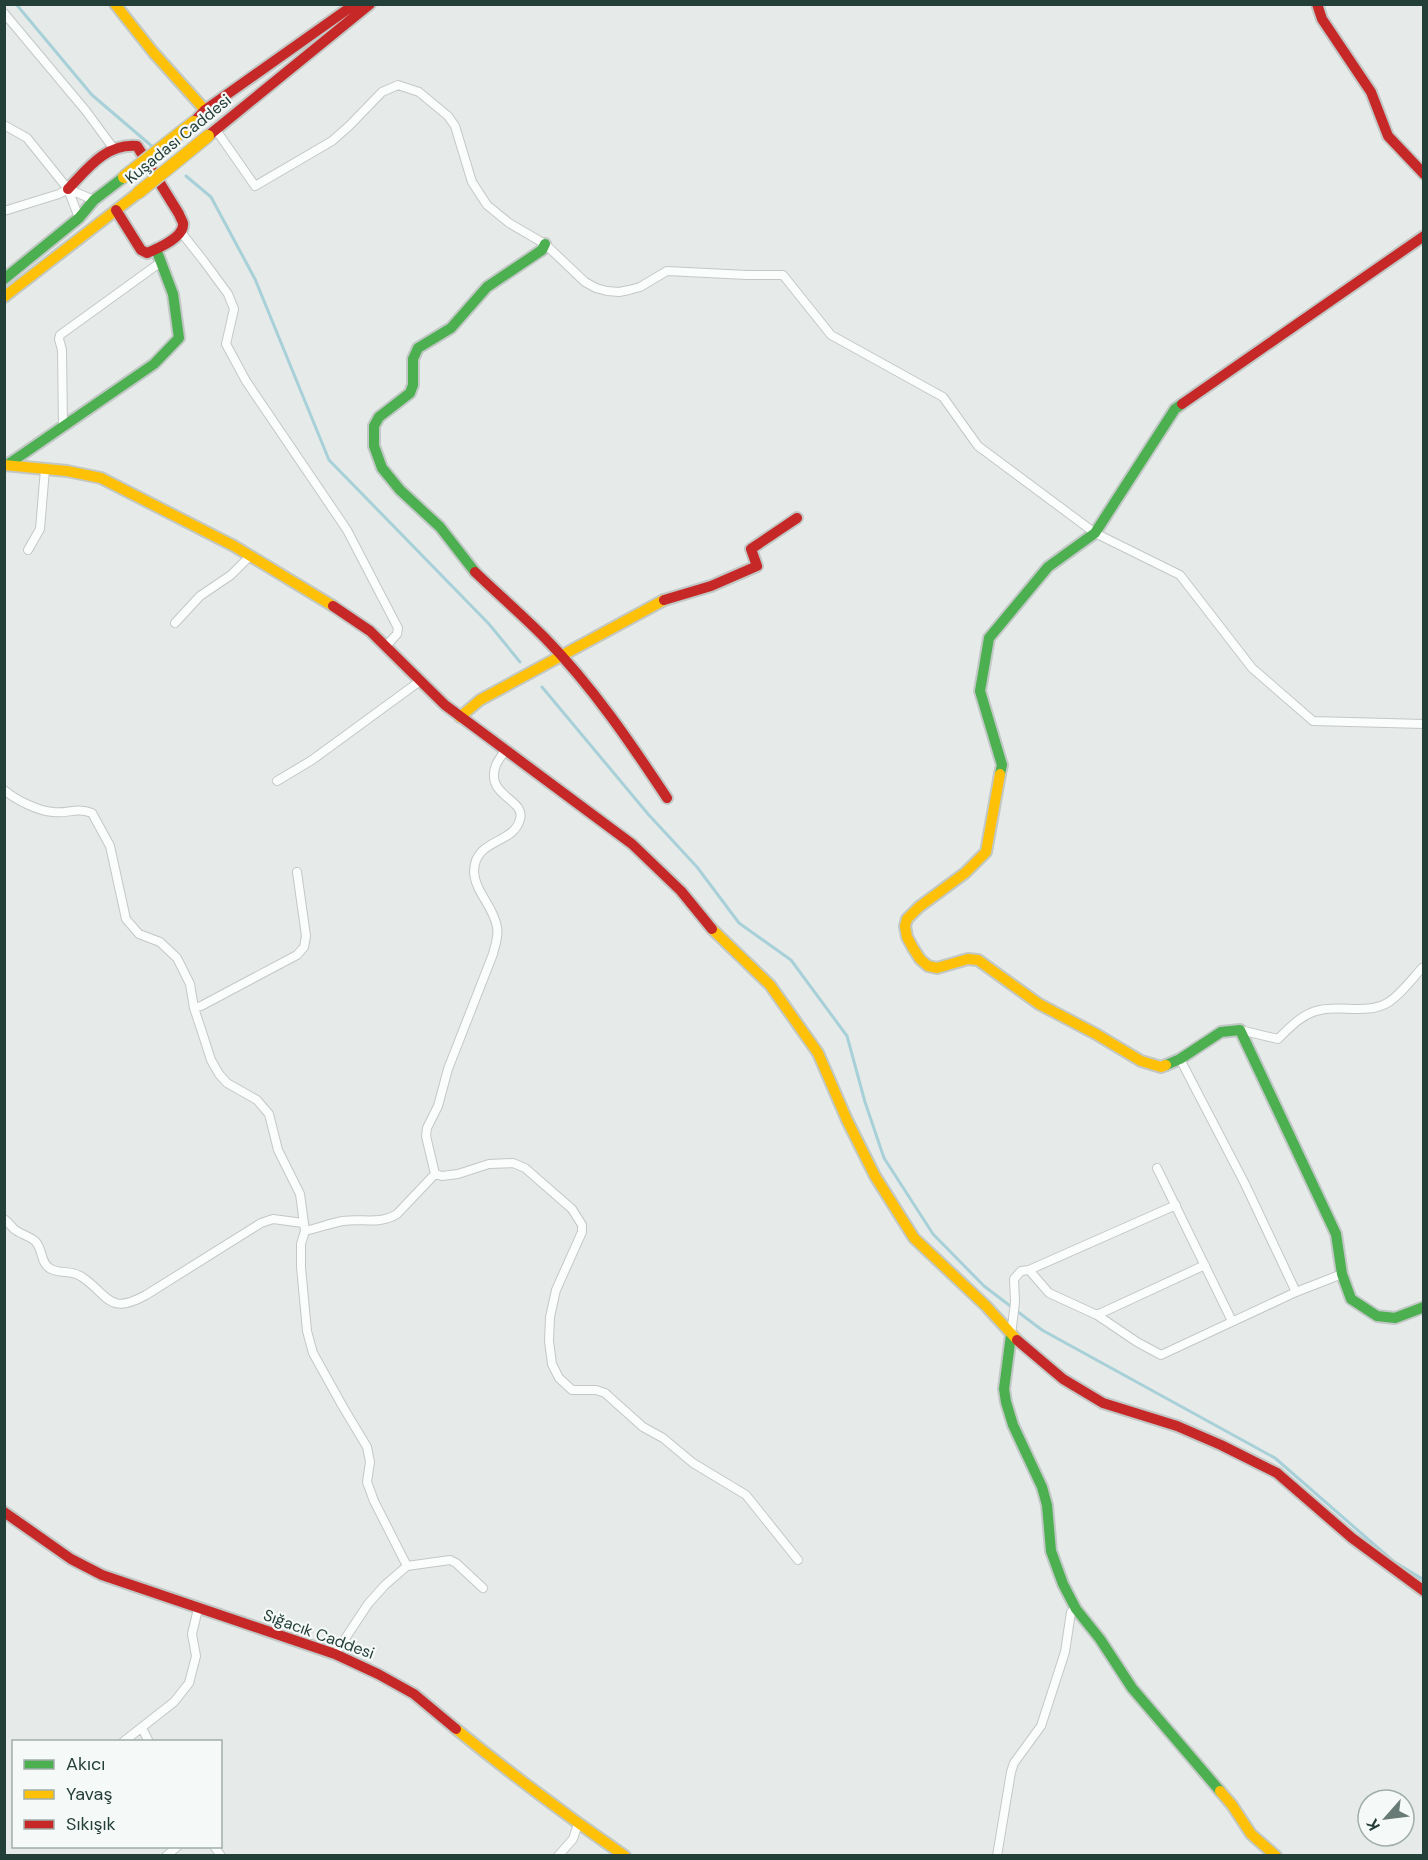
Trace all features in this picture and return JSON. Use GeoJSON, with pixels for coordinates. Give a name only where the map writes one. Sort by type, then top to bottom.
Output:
{"type":"FeatureCollection","features":[{"type":"Feature","properties":{"kind":"street"},"geometry":{"type":"LineString","coordinates":[[116,4],[153,52],[205,110]]}},
{"type":"Feature","properties":{"kind":"street","name":"Kuşadası Caddesi"},"geometry":{"type":"LineString","coordinates":[[4,279],[79,218],[94,200],[194,122],[205,110],[355,4]]}},
{"type":"Feature","properties":{"kind":"street","name":"Kuşadası Caddesi"},"geometry":{"type":"LineString","coordinates":[[4,297],[138,193],[370,4]]}},
{"type":"Feature","properties":{"kind":"street"},"geometry":{"type":"LineString","coordinates":[[1317,4],[1322,19],[1371,92],[1388,136],[1424,174]]}},
{"type":"Feature","properties":{"kind":"street"},"geometry":{"type":"LineString","coordinates":[[4,13],[86,111],[114,149]]}},
{"type":"Feature","properties":{"kind":"street"},"geometry":{"type":"LineString","coordinates":[[212,133],[255,186],[332,141],[382,92],[398,85],[419,92],[448,116],[455,126],[471,182],[487,205],[508,223],[545,244],[585,282],[607,291],[619,292],[640,287],[668,271],[783,275],[831,335],[943,398],[978,446],[1095,532],[1180,575],[1252,668],[1313,721],[1424,724]]}},
{"type":"Feature","properties":{"kind":"street"},"geometry":{"type":"LineString","coordinates":[[4,125],[27,138],[68,189],[79,218]]}},
{"type":"Feature","properties":{"kind":"street"},"geometry":{"type":"LineString","coordinates":[[4,211],[59,194],[68,189],[99,157],[128,144],[137,146],[183,224],[180,231],[161,247],[147,252],[141,250],[116,210]]}},
{"type":"Feature","properties":{"kind":"street"},"geometry":{"type":"LineString","coordinates":[[68,189],[94,200]]}},
{"type":"Feature","properties":{"kind":"street"},"geometry":{"type":"LineString","coordinates":[[180,231],[228,294],[234,309],[226,344],[246,381],[347,530],[398,628],[398,634],[386,646]]}},
{"type":"Feature","properties":{"kind":"street"},"geometry":{"type":"LineString","coordinates":[[1422,968],[1388,1002],[1360,1010],[1338,1008],[1318,1010],[1298,1020],[1278,1039],[1240,1030],[1221,1032],[1180,1059],[1161,1067],[1141,1061],[1096,1034],[1039,1005],[978,960],[968,959],[937,968],[928,966],[913,948],[907,937],[905,926],[908,918],[919,907],[965,873],[986,852],[1002,765],[980,692],[989,638],[1048,567],[1095,532],[1175,409],[1424,236]]}},
{"type":"Feature","properties":{"kind":"street"},"geometry":{"type":"LineString","coordinates":[[545,244],[542,250],[487,287],[450,328],[418,348],[413,359],[413,385],[410,393],[379,417],[374,426],[374,446],[382,468],[395,484],[440,527],[471,568],[546,639],[624,732],[667,798]]}},
{"type":"Feature","properties":{"kind":"street"},"geometry":{"type":"LineString","coordinates":[[6,465],[154,364],[179,338],[173,294],[156,249]]}},
{"type":"Feature","properties":{"kind":"street"},"geometry":{"type":"LineString","coordinates":[[63,427],[60,335],[161,262]]}},
{"type":"Feature","properties":{"kind":"street"},"geometry":{"type":"LineString","coordinates":[[6,465],[101,478],[250,556],[347,614],[386,646],[445,705],[632,844],[681,891],[720,938],[770,985],[818,1053],[847,1120],[875,1176],[914,1238],[986,1306],[1011,1335],[1063,1379],[1103,1403],[1177,1426],[1277,1473],[1352,1538],[1424,1591]]}},
{"type":"Feature","properties":{"kind":"street"},"geometry":{"type":"LineString","coordinates":[[28,550],[40,530],[45,469]]}},
{"type":"Feature","properties":{"kind":"street"},"geometry":{"type":"LineString","coordinates":[[460,717],[480,700],[669,597],[711,586],[757,566],[751,549],[797,518]]}},
{"type":"Feature","properties":{"kind":"street"},"geometry":{"type":"LineString","coordinates":[[175,622],[200,596],[231,575],[250,556]]}},
{"type":"Feature","properties":{"kind":"street"},"geometry":{"type":"LineString","coordinates":[[277,781],[312,760],[420,681]]}},
{"type":"Feature","properties":{"kind":"street"},"geometry":{"type":"LineString","coordinates":[[435,1174],[426,1136],[427,1128],[438,1106],[448,1069],[498,936],[495,917],[476,882],[474,872],[476,858],[481,850],[515,829],[521,819],[517,807],[497,789],[494,783],[496,765],[506,749]]}},
{"type":"Feature","properties":{"kind":"street"},"geometry":{"type":"LineString","coordinates":[[4,790],[14,798],[54,813],[80,809],[92,813],[110,846],[126,919],[139,934],[160,942],[177,958],[190,984],[194,1008],[211,1060],[219,1074],[227,1083],[256,1100],[269,1114],[278,1150],[300,1194],[304,1227],[301,1267],[307,1331],[313,1353],[367,1447],[370,1462],[367,1482],[374,1501],[407,1566]]}},
{"type":"Feature","properties":{"kind":"street"},"geometry":{"type":"LineString","coordinates":[[194,1008],[297,954],[304,947],[306,936],[297,872]]}},
{"type":"Feature","properties":{"kind":"street"},"geometry":{"type":"LineString","coordinates":[[1240,1030],[1336,1234],[1342,1274],[1351,1299],[1377,1316],[1395,1318],[1424,1307]]}},
{"type":"Feature","properties":{"kind":"street"},"geometry":{"type":"LineString","coordinates":[[1180,1059],[1245,1184],[1296,1292]]}},
{"type":"Feature","properties":{"kind":"street"},"geometry":{"type":"LineString","coordinates":[[435,1174],[442,1176],[458,1174],[489,1164],[513,1163],[525,1168],[572,1209],[578,1217],[582,1232],[556,1290],[550,1317],[549,1341],[552,1364],[559,1378],[572,1390],[596,1390],[605,1393],[643,1426],[663,1438],[693,1463],[746,1495],[798,1560]]}},
{"type":"Feature","properties":{"kind":"street"},"geometry":{"type":"LineString","coordinates":[[1157,1168],[1232,1321]]}},
{"type":"Feature","properties":{"kind":"street"},"geometry":{"type":"LineString","coordinates":[[4,1219],[34,1241],[50,1269],[82,1276],[103,1296],[113,1302],[133,1303],[261,1222],[273,1219],[304,1227],[345,1220],[389,1219],[397,1214],[435,1174]]}},
{"type":"Feature","properties":{"kind":"street"},"geometry":{"type":"LineString","coordinates":[[1176,1205],[1029,1270],[1021,1270],[1014,1279],[1015,1302],[1004,1389],[1013,1425],[1042,1487],[1047,1505],[1051,1551],[1063,1584],[1077,1609],[1105,1646],[1132,1688],[1232,1805],[1251,1834],[1276,1856]]}},
{"type":"Feature","properties":{"kind":"street"},"geometry":{"type":"LineString","coordinates":[[1097,1315],[1205,1265]]}},
{"type":"Feature","properties":{"kind":"street"},"geometry":{"type":"LineString","coordinates":[[1029,1270],[1049,1293],[1097,1315],[1161,1355],[1296,1292],[1342,1274]]}},
{"type":"Feature","properties":{"kind":"street","name":"Sığacık Caddesi"},"geometry":{"type":"LineString","coordinates":[[4,1512],[71,1559],[102,1575],[335,1654],[378,1674],[414,1694],[511,1774],[625,1856]]}},
{"type":"Feature","properties":{"kind":"street"},"geometry":{"type":"LineString","coordinates":[[335,1654],[368,1604],[407,1566],[450,1560],[483,1588]]}},
{"type":"Feature","properties":{"kind":"street"},"geometry":{"type":"LineString","coordinates":[[126,1740],[174,1702],[189,1683],[196,1656],[192,1634],[198,1609]]}},
{"type":"Feature","properties":{"kind":"street"},"geometry":{"type":"LineString","coordinates":[[997,1856],[1014,1762],[1041,1726],[1065,1652],[1071,1612],[1077,1609]]}},
{"type":"Feature","properties":{"kind":"street"},"geometry":{"type":"LineString","coordinates":[[141,1728],[148,1740]]}},
{"type":"Feature","properties":{"kind":"street"},"geometry":{"type":"LineString","coordinates":[[558,1856],[573,1839],[578,1824]]}},
{"type":"Feature","properties":{"kind":"waterway"},"geometry":{"type":"LineString","coordinates":[[16,4],[92,95],[154,148]]}},
{"type":"Feature","properties":{"kind":"waterway"},"geometry":{"type":"LineString","coordinates":[[186,176],[211,197],[255,279],[329,460],[489,624],[520,662]]}},
{"type":"Feature","properties":{"kind":"waterway"},"geometry":{"type":"LineString","coordinates":[[542,687],[648,814],[697,867],[739,923],[791,960],[847,1036],[865,1102],[884,1158],[933,1234],[984,1286],[1042,1330],[1275,1458],[1393,1561],[1424,1580]]}},
{"type":"Feature","properties":{"kind":"traffic: fast"},"geometry":{"type":"LineString","coordinates":[[4,279],[79,218],[94,200],[124,177]]}},
{"type":"Feature","properties":{"kind":"traffic: fast"},"geometry":{"type":"LineString","coordinates":[[475,572],[440,527],[400,490],[382,468],[374,446],[374,426],[379,417],[410,393],[413,385],[413,359],[418,348],[451,328],[487,287],[542,250],[545,244]]}},
{"type":"Feature","properties":{"kind":"traffic: fast"},"geometry":{"type":"LineString","coordinates":[[7,465],[154,364],[179,338],[173,294],[156,249]]}},
{"type":"Feature","properties":{"kind":"traffic: fast"},"geometry":{"type":"LineString","coordinates":[[1000,774],[1002,765],[980,691],[989,638],[1048,567],[1095,533],[1175,409],[1182,404]]}},
{"type":"Feature","properties":{"kind":"traffic: fast"},"geometry":{"type":"LineString","coordinates":[[1166,1065],[1180,1059],[1221,1032],[1240,1030],[1336,1234],[1342,1274],[1351,1299],[1377,1316],[1395,1318],[1424,1307]]}},
{"type":"Feature","properties":{"kind":"traffic: fast"},"geometry":{"type":"LineString","coordinates":[[1011,1335],[1004,1389],[1006,1402],[1013,1425],[1042,1487],[1047,1505],[1051,1551],[1063,1584],[1076,1609],[1100,1639],[1132,1688],[1220,1791]]}},
{"type":"Feature","properties":{"kind":"traffic: slow"},"geometry":{"type":"LineString","coordinates":[[115,4],[153,52],[205,110]]}},
{"type":"Feature","properties":{"kind":"traffic: slow"},"geometry":{"type":"LineString","coordinates":[[124,177],[194,122]]}},
{"type":"Feature","properties":{"kind":"traffic: slow"},"geometry":{"type":"LineString","coordinates":[[138,193],[208,136]]}},
{"type":"Feature","properties":{"kind":"traffic: slow"},"geometry":{"type":"LineString","coordinates":[[4,297],[138,193]]}},
{"type":"Feature","properties":{"kind":"traffic: slow"},"geometry":{"type":"LineString","coordinates":[[4,465],[67,471],[101,478],[234,546],[333,606]]}},
{"type":"Feature","properties":{"kind":"traffic: slow"},"geometry":{"type":"LineString","coordinates":[[460,717],[480,700],[664,600]]}},
{"type":"Feature","properties":{"kind":"traffic: slow"},"geometry":{"type":"LineString","coordinates":[[1000,774],[986,852],[965,873],[919,907],[907,919],[905,926],[907,937],[913,948],[928,966],[937,968],[968,959],[978,960],[1039,1004],[1141,1061],[1161,1067],[1166,1065]]}},
{"type":"Feature","properties":{"kind":"traffic: slow"},"geometry":{"type":"LineString","coordinates":[[712,929],[770,985],[818,1053],[847,1120],[875,1176],[914,1238],[986,1306],[1017,1340]]}},
{"type":"Feature","properties":{"kind":"traffic: slow"},"geometry":{"type":"LineString","coordinates":[[456,1729],[539,1794],[625,1856]]}},
{"type":"Feature","properties":{"kind":"traffic: slow"},"geometry":{"type":"LineString","coordinates":[[1220,1791],[1251,1834],[1276,1856]]}},
{"type":"Feature","properties":{"kind":"traffic: jam"},"geometry":{"type":"LineString","coordinates":[[194,122],[205,110],[355,4]]}},
{"type":"Feature","properties":{"kind":"traffic: jam"},"geometry":{"type":"LineString","coordinates":[[208,136],[370,4]]}},
{"type":"Feature","properties":{"kind":"traffic: jam"},"geometry":{"type":"LineString","coordinates":[[1317,4],[1322,19],[1371,92],[1388,136],[1424,174]]}},
{"type":"Feature","properties":{"kind":"traffic: jam"},"geometry":{"type":"LineString","coordinates":[[68,189],[90,166],[107,153],[126,146],[137,146],[179,214],[183,223],[182,228],[170,242],[147,253],[141,250],[116,210]]}},
{"type":"Feature","properties":{"kind":"traffic: jam"},"geometry":{"type":"LineString","coordinates":[[1182,404],[1424,236]]}},
{"type":"Feature","properties":{"kind":"traffic: jam"},"geometry":{"type":"LineString","coordinates":[[664,600],[711,586],[757,566],[751,549],[797,518]]}},
{"type":"Feature","properties":{"kind":"traffic: jam"},"geometry":{"type":"LineString","coordinates":[[475,572],[545,638],[579,675],[625,735],[667,798]]}},
{"type":"Feature","properties":{"kind":"traffic: jam"},"geometry":{"type":"LineString","coordinates":[[333,606],[370,631],[445,705],[632,844],[681,891],[712,929]]}},
{"type":"Feature","properties":{"kind":"traffic: jam"},"geometry":{"type":"LineString","coordinates":[[1017,1340],[1063,1379],[1103,1403],[1177,1426],[1277,1473],[1352,1538],[1424,1591]]}},
{"type":"Feature","properties":{"kind":"traffic: jam"},"geometry":{"type":"LineString","coordinates":[[4,1512],[71,1559],[102,1575],[335,1654],[378,1674],[414,1694],[456,1729]]}}]}
